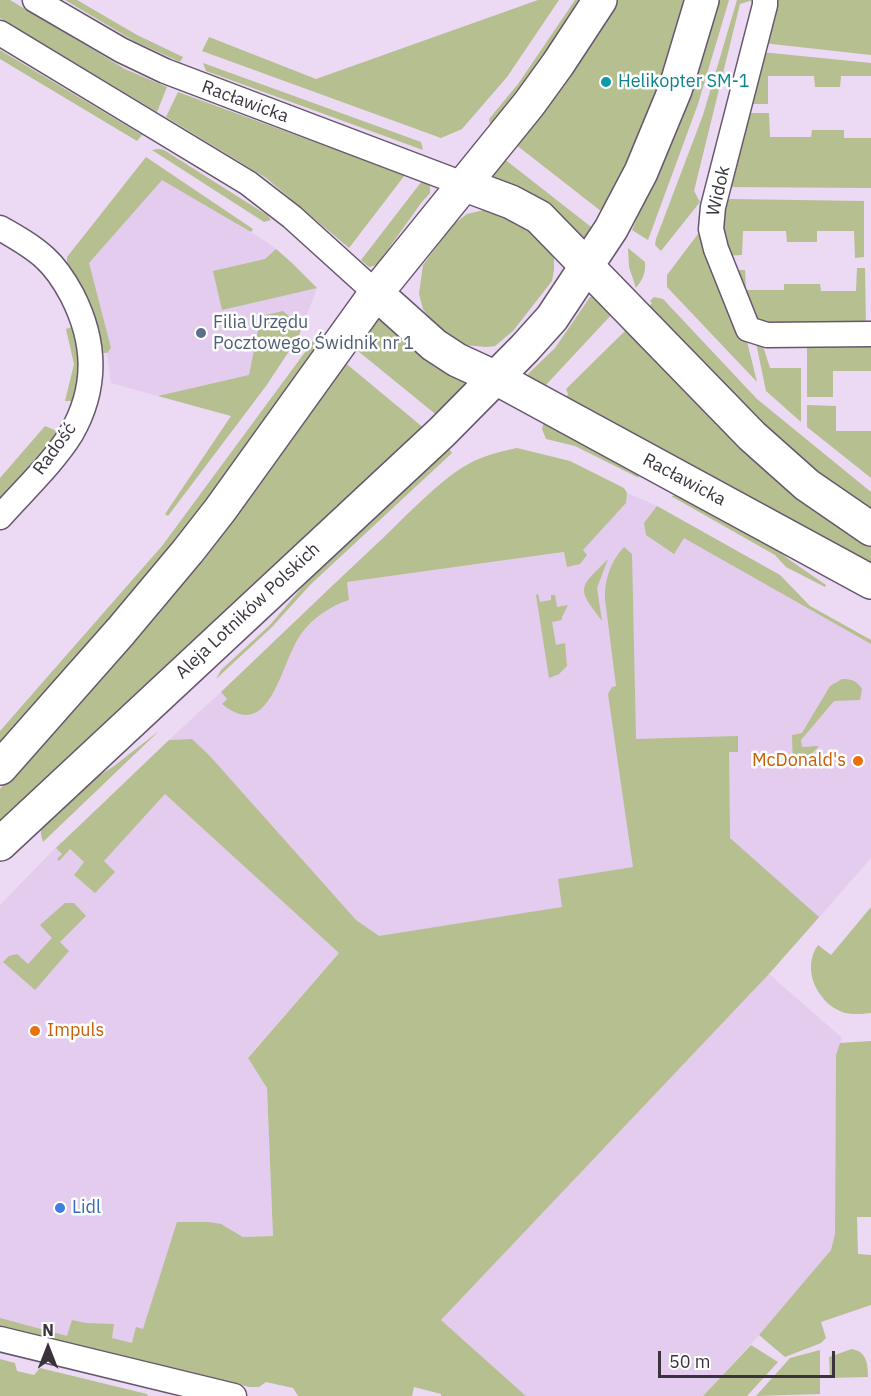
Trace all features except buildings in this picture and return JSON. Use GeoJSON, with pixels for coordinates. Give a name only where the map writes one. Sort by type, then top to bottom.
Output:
{"type":"FeatureCollection","features":[{"type":"Feature","properties":{"kind":"street","name":"Racławicka"},"geometry":{"type":"LineString","coordinates":[[35,0],[121,50],[172,75],[464,184]]}},
{"type":"Feature","properties":{"kind":"street"},"geometry":{"type":"LineString","coordinates":[[0,768],[188,551],[376,293],[529,104],[600,0]]}},
{"type":"Feature","properties":{"kind":"street"},"geometry":{"type":"LineString","coordinates":[[588,265],[623,209],[660,130],[683,66],[702,0]]}},
{"type":"Feature","properties":{"kind":"street","name":"Widok"},"geometry":{"type":"LineString","coordinates":[[765,0],[740,107],[713,207],[711,229],[716,249],[748,329],[767,335],[871,334]]}},
{"type":"Feature","properties":{"kind":"street"},"geometry":{"type":"LineString","coordinates":[[0,33],[256,188],[299,223],[376,293]]}},
{"type":"Feature","properties":{"kind":"street"},"geometry":{"type":"LineString","coordinates":[[464,184],[511,201],[532,213],[553,230],[752,436],[807,485],[871,529]]}},
{"type":"Feature","properties":{"kind":"street","name":"Radość"},"geometry":{"type":"LineString","coordinates":[[0,228],[32,247],[58,273],[81,314],[90,345],[92,363],[88,390],[71,434],[0,517]]}},
{"type":"Feature","properties":{"kind":"street","name":"Aleja Lotników Polskich"},"geometry":{"type":"LineString","coordinates":[[0,844],[442,432],[552,318],[588,265]]}},
{"type":"Feature","properties":{"kind":"street","name":"Racławicka"},"geometry":{"type":"LineString","coordinates":[[376,293],[434,345],[457,360],[496,378],[871,582]]}},
{"type":"Feature","properties":{"kind":"street"},"geometry":{"type":"LineString","coordinates":[[0,1339],[234,1396]]}},
{"type":"Feature","properties":{"kind":"shaded area"},"geometry":{"type":"Polygon","coordinates":[[[154,170],[274,247],[317,288],[299,336],[266,386],[231,416],[111,383],[107,353],[85,255],[154,170]]]}},
{"type":"Feature","properties":{"kind":"shaded area"},"geometry":{"type":"Polygon","coordinates":[[[627,493],[657,506],[780,575],[810,606],[871,640],[871,858],[795,945],[588,916],[381,949],[209,755],[192,739],[169,740],[221,692],[227,699],[290,652],[300,635],[328,608],[349,600],[347,582],[582,550],[626,503],[627,493]]]}},
{"type":"Feature","properties":{"kind":"shaded area"},"geometry":{"type":"Polygon","coordinates":[[[165,794],[339,953],[248,1057],[267,1087],[273,1236],[243,1237],[221,1224],[151,1364],[0,1329],[0,905],[61,842],[84,862],[74,875],[83,883],[165,794]]]}},
{"type":"Feature","properties":{"kind":"shaded area"},"geometry":{"type":"Polygon","coordinates":[[[769,974],[842,1038],[836,1055],[835,1234],[831,1250],[759,1335],[703,1396],[526,1396],[441,1320],[769,974]]]}},
{"type":"Feature","properties":{"kind":"green space"},"geometry":{"type":"Polygon","coordinates":[[[0,0],[10,0],[125,69],[167,87],[157,112],[0,18],[0,0]]]}},
{"type":"Feature","properties":{"kind":"green space"},"geometry":{"type":"Polygon","coordinates":[[[65,0],[77,0],[137,35],[183,57],[180,62],[134,41],[65,0]]]}},
{"type":"Feature","properties":{"kind":"green space"},"geometry":{"type":"Polygon","coordinates":[[[538,0],[559,0],[507,77],[462,129],[441,138],[202,51],[209,37],[316,79],[538,0]]]}},
{"type":"Feature","properties":{"kind":"green space"},"geometry":{"type":"Polygon","coordinates":[[[575,0],[583,0],[493,127],[489,119],[518,84],[575,0]]]}},
{"type":"Feature","properties":{"kind":"green space"},"geometry":{"type":"Polygon","coordinates":[[[615,0],[688,0],[663,82],[606,215],[515,144],[615,0]]]}},
{"type":"Feature","properties":{"kind":"green space"},"geometry":{"type":"Polygon","coordinates":[[[717,0],[729,0],[698,104],[648,240],[632,230],[671,139],[717,0]]]}},
{"type":"Feature","properties":{"kind":"green space"},"geometry":{"type":"Polygon","coordinates":[[[737,0],[753,0],[740,4],[694,191],[700,202],[661,251],[655,245],[656,239],[703,115],[737,0]]]}},
{"type":"Feature","properties":{"kind":"green space"},"geometry":{"type":"Polygon","coordinates":[[[774,0],[871,0],[871,55],[763,43],[774,0]]]}},
{"type":"Feature","properties":{"kind":"green space"},"geometry":{"type":"Polygon","coordinates":[[[0,50],[142,135],[137,141],[0,59],[0,50]]]}},
{"type":"Feature","properties":{"kind":"green space"},"geometry":{"type":"Polygon","coordinates":[[[761,52],[871,63],[871,76],[841,76],[840,87],[815,87],[814,76],[768,76],[768,104],[748,104],[761,52]]]}},
{"type":"Feature","properties":{"kind":"green space"},"geometry":{"type":"Polygon","coordinates":[[[203,63],[421,142],[423,150],[206,71],[203,63]]]}},
{"type":"Feature","properties":{"kind":"green space"},"geometry":{"type":"Polygon","coordinates":[[[178,92],[405,175],[349,248],[266,178],[166,117],[178,92]]]}},
{"type":"Feature","properties":{"kind":"green space"},"geometry":{"type":"Polygon","coordinates":[[[745,113],[769,113],[770,137],[811,137],[812,130],[844,130],[844,138],[871,138],[871,188],[726,187],[745,113]]]}},
{"type":"Feature","properties":{"kind":"green space"},"geometry":{"type":"Polygon","coordinates":[[[159,149],[267,215],[271,220],[264,222],[152,150],[159,149]]]}},
{"type":"Feature","properties":{"kind":"green space"},"geometry":{"type":"Polygon","coordinates":[[[146,157],[253,229],[251,232],[162,180],[89,263],[111,348],[107,353],[103,353],[67,265],[67,257],[146,157]]]}},
{"type":"Feature","properties":{"kind":"green space"},"geometry":{"type":"Polygon","coordinates":[[[503,158],[595,230],[584,240],[557,212],[537,196],[494,179],[492,172],[503,158]]]}},
{"type":"Feature","properties":{"kind":"green space"},"geometry":{"type":"Polygon","coordinates":[[[422,181],[430,186],[430,193],[377,265],[369,267],[361,260],[422,181]]]}},
{"type":"Feature","properties":{"kind":"green space"},"geometry":{"type":"Polygon","coordinates":[[[724,200],[864,201],[864,257],[855,258],[854,231],[817,231],[817,242],[787,242],[786,231],[743,231],[742,255],[723,256],[719,242],[724,200]]]}},
{"type":"Feature","properties":{"kind":"green space"},"geometry":{"type":"Polygon","coordinates":[[[488,209],[500,211],[548,244],[554,258],[552,281],[513,331],[495,346],[463,345],[431,321],[423,309],[419,294],[423,265],[454,224],[467,214],[488,209]]]}},
{"type":"Feature","properties":{"kind":"green space"},"geometry":{"type":"Polygon","coordinates":[[[704,226],[744,329],[757,382],[667,287],[667,275],[704,226]]]}},
{"type":"Feature","properties":{"kind":"green space"},"geometry":{"type":"Polygon","coordinates":[[[628,248],[645,262],[643,276],[636,288],[629,267],[628,248]]]}},
{"type":"Feature","properties":{"kind":"green space"},"geometry":{"type":"Polygon","coordinates":[[[276,249],[317,288],[222,310],[213,271],[265,259],[276,249]]]}},
{"type":"Feature","properties":{"kind":"green space"},"geometry":{"type":"Polygon","coordinates":[[[857,268],[865,268],[866,327],[749,323],[731,270],[745,270],[746,290],[784,290],[784,284],[820,284],[821,291],[856,291],[857,268]]]}},
{"type":"Feature","properties":{"kind":"green space"},"geometry":{"type":"Polygon","coordinates":[[[594,296],[613,313],[544,387],[530,379],[528,374],[555,348],[590,297],[594,296]]]}},
{"type":"Feature","properties":{"kind":"green space"},"geometry":{"type":"Polygon","coordinates":[[[654,297],[663,299],[757,399],[871,492],[871,512],[801,462],[647,309],[654,297]]]}},
{"type":"Feature","properties":{"kind":"green space"},"geometry":{"type":"Polygon","coordinates":[[[283,311],[301,327],[299,336],[266,386],[168,516],[165,514],[231,416],[158,396],[249,375],[261,316],[283,311]]]}},
{"type":"Feature","properties":{"kind":"green space"},"geometry":{"type":"Polygon","coordinates":[[[381,317],[468,382],[466,388],[439,417],[353,347],[374,318],[381,317]]]}},
{"type":"Feature","properties":{"kind":"green space"},"geometry":{"type":"Polygon","coordinates":[[[74,326],[81,366],[72,401],[65,401],[74,364],[66,329],[74,326]]]}},
{"type":"Feature","properties":{"kind":"green space"},"geometry":{"type":"Polygon","coordinates":[[[629,327],[871,544],[871,566],[565,400],[568,394],[566,389],[629,327]]]}},
{"type":"Feature","properties":{"kind":"green space"},"geometry":{"type":"Polygon","coordinates":[[[314,340],[322,345],[207,507],[0,749],[0,731],[162,546],[314,340]]]}},
{"type":"Feature","properties":{"kind":"green space"},"geometry":{"type":"Polygon","coordinates":[[[871,342],[871,371],[833,371],[833,397],[807,397],[807,343],[871,342]]]}},
{"type":"Feature","properties":{"kind":"green space"},"geometry":{"type":"Polygon","coordinates":[[[756,343],[762,343],[770,368],[801,368],[801,422],[766,391],[756,343]]]}},
{"type":"Feature","properties":{"kind":"green space"},"geometry":{"type":"Polygon","coordinates":[[[343,361],[425,429],[0,825],[0,789],[123,650],[343,361]]]}},
{"type":"Feature","properties":{"kind":"green space"},"geometry":{"type":"Polygon","coordinates":[[[807,405],[836,406],[836,431],[871,431],[871,478],[807,427],[807,405]]]}},
{"type":"Feature","properties":{"kind":"green space"},"geometry":{"type":"Polygon","coordinates":[[[544,422],[637,473],[639,478],[575,446],[546,439],[542,429],[544,422]]]}},
{"type":"Feature","properties":{"kind":"green space"},"geometry":{"type":"Polygon","coordinates":[[[45,426],[59,432],[0,499],[0,478],[45,426]]]}},
{"type":"Feature","properties":{"kind":"green space"},"geometry":{"type":"Polygon","coordinates":[[[447,446],[452,453],[310,585],[272,627],[216,679],[221,670],[270,625],[323,563],[447,446]]]}},
{"type":"Feature","properties":{"kind":"green space"},"geometry":{"type":"Polygon","coordinates":[[[517,448],[570,461],[624,488],[627,493],[626,503],[583,550],[587,555],[580,564],[567,567],[564,552],[347,582],[349,600],[322,613],[301,634],[272,695],[263,707],[252,714],[239,714],[222,704],[227,699],[221,692],[434,490],[455,472],[471,463],[517,448]]]}},
{"type":"Feature","properties":{"kind":"green space"},"geometry":{"type":"Polygon","coordinates":[[[678,495],[761,537],[826,585],[825,587],[786,567],[775,555],[671,496],[678,495]]]}},
{"type":"Feature","properties":{"kind":"green space"},"geometry":{"type":"Polygon","coordinates":[[[657,506],[780,575],[810,606],[871,640],[871,644],[684,538],[674,554],[646,535],[644,523],[657,506]]]}},
{"type":"Feature","properties":{"kind":"green space"},"geometry":{"type":"Polygon","coordinates":[[[624,547],[632,554],[636,739],[738,736],[738,752],[729,752],[730,838],[819,917],[769,974],[441,1320],[526,1396],[441,1396],[441,1394],[414,1387],[412,1396],[298,1396],[293,1388],[266,1382],[259,1387],[250,1387],[0,1329],[0,1318],[67,1336],[72,1320],[114,1324],[112,1338],[132,1343],[136,1327],[143,1329],[177,1222],[221,1224],[243,1237],[273,1236],[267,1088],[248,1058],[339,953],[165,794],[104,861],[115,872],[95,893],[74,875],[84,862],[70,849],[59,861],[57,859],[62,854],[56,848],[169,740],[192,739],[209,755],[356,920],[379,936],[562,907],[558,879],[633,867],[608,694],[612,687],[616,686],[605,599],[609,571],[615,558],[624,547]]]}},
{"type":"Feature","properties":{"kind":"green space"},"geometry":{"type":"Polygon","coordinates":[[[608,559],[597,588],[602,621],[588,601],[584,588],[608,559]]]}},
{"type":"Feature","properties":{"kind":"green space"},"geometry":{"type":"Polygon","coordinates":[[[538,594],[540,602],[551,600],[551,595],[555,595],[557,607],[568,605],[562,620],[552,622],[556,645],[565,643],[567,666],[559,674],[549,678],[536,595],[538,594]]]}},
{"type":"Feature","properties":{"kind":"green space"},"geometry":{"type":"Polygon","coordinates":[[[842,679],[849,679],[860,686],[862,689],[860,700],[834,701],[801,740],[802,747],[819,746],[799,767],[793,768],[792,735],[802,733],[830,686],[842,679]]]}},
{"type":"Feature","properties":{"kind":"green space"},"geometry":{"type":"Polygon","coordinates":[[[159,731],[43,842],[41,825],[89,782],[159,731]]]}},
{"type":"Feature","properties":{"kind":"green space"},"geometry":{"type":"Polygon","coordinates":[[[65,903],[74,903],[86,916],[60,942],[69,951],[35,990],[3,962],[9,956],[17,954],[28,964],[52,938],[40,925],[65,903]]]}},
{"type":"Feature","properties":{"kind":"green space"},"geometry":{"type":"Polygon","coordinates":[[[871,907],[871,1013],[845,1013],[825,1001],[814,984],[811,964],[813,954],[818,945],[831,955],[871,907]]]}},
{"type":"Feature","properties":{"kind":"green space"},"geometry":{"type":"Polygon","coordinates":[[[871,1041],[871,1217],[857,1217],[858,1254],[871,1255],[871,1305],[821,1322],[826,1338],[821,1343],[785,1357],[759,1335],[831,1250],[835,1234],[836,1055],[840,1043],[871,1041]]]}},
{"type":"Feature","properties":{"kind":"green space"},"geometry":{"type":"Polygon","coordinates":[[[751,1345],[778,1362],[747,1396],[703,1396],[751,1345]]]}},
{"type":"Feature","properties":{"kind":"green space"},"geometry":{"type":"Polygon","coordinates":[[[852,1349],[864,1356],[868,1377],[830,1378],[829,1357],[852,1349]]]}},
{"type":"Feature","properties":{"kind":"green space"},"geometry":{"type":"Polygon","coordinates":[[[820,1350],[820,1394],[756,1396],[790,1358],[820,1350]]]}},
{"type":"Feature","properties":{"kind":"green space"},"geometry":{"type":"Polygon","coordinates":[[[0,1359],[15,1363],[17,1371],[34,1375],[40,1368],[148,1396],[0,1396],[0,1359]]]}},
{"type":"Feature","properties":{"kind":"place","name":"Helikopter SM-1"},"geometry":{"type":"Point","coordinates":[606,82]}},
{"type":"Feature","properties":{"kind":"place","name":"Filia Urzędu Pocztowego Świdnik nr 1"},"geometry":{"type":"Point","coordinates":[201,333]}},
{"type":"Feature","properties":{"kind":"place","name":"McDonald's"},"geometry":{"type":"Point","coordinates":[858,761]}},
{"type":"Feature","properties":{"kind":"place","name":"Impuls"},"geometry":{"type":"Point","coordinates":[35,1031]}},
{"type":"Feature","properties":{"kind":"place","name":"Lidl"},"geometry":{"type":"Point","coordinates":[60,1208]}}]}
